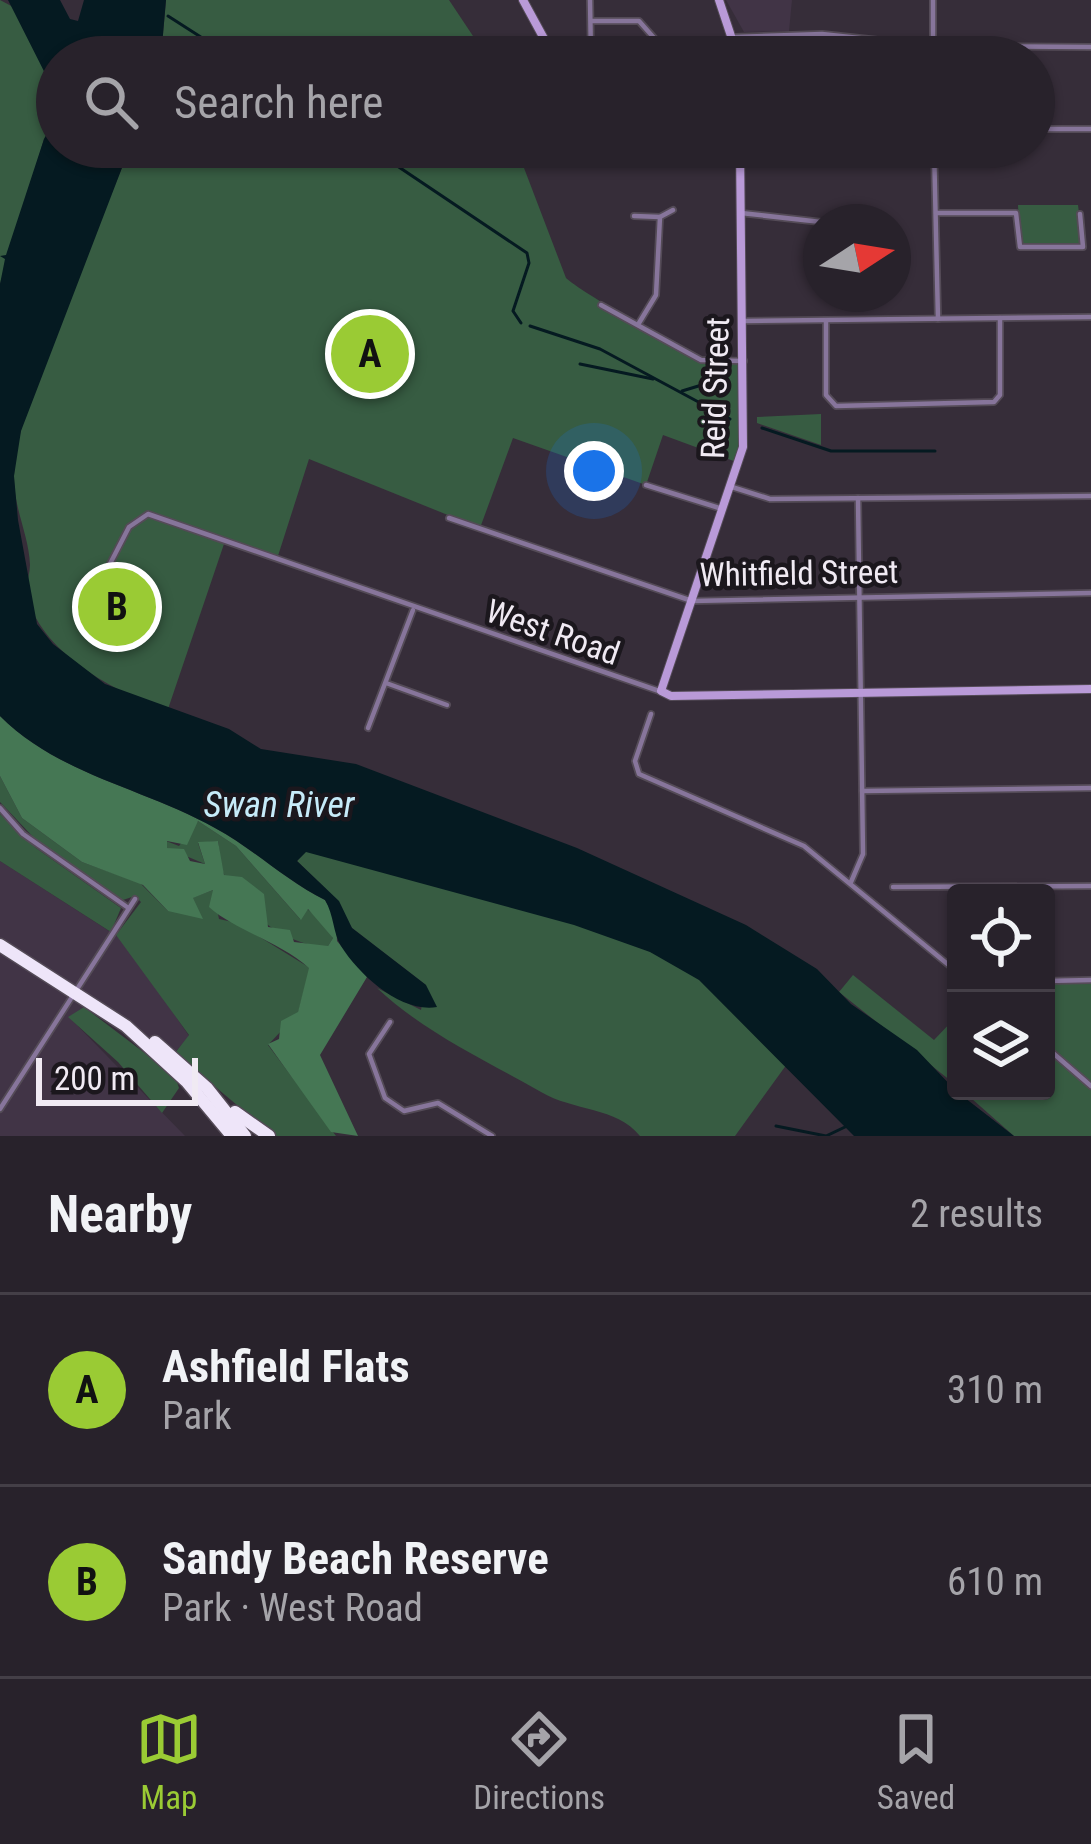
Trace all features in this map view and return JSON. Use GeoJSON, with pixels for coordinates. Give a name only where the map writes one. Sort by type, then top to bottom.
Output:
{"type":"FeatureCollection","features":[{"type":"Feature","properties":{"kind":"highway"},"geometry":{"type":"LineString","coordinates":[[0,945],[142,1033],[269,1136]]}},
{"type":"Feature","properties":{"kind":"highway"},"geometry":{"type":"LineString","coordinates":[[126,1026],[186,1081],[229,1135]]}},
{"type":"Feature","properties":{"kind":"highway"},"geometry":{"type":"LineString","coordinates":[[207,1088],[245,1136]]}},
{"type":"Feature","properties":{"kind":"street"},"geometry":{"type":"LineString","coordinates":[[523,0],[543,36]]}},
{"type":"Feature","properties":{"kind":"street"},"geometry":{"type":"LineString","coordinates":[[590,0],[591,36]]}},
{"type":"Feature","properties":{"kind":"street"},"geometry":{"type":"LineString","coordinates":[[719,0],[735,36]]}},
{"type":"Feature","properties":{"kind":"street"},"geometry":{"type":"LineString","coordinates":[[933,0],[933,36]]}},
{"type":"Feature","properties":{"kind":"street"},"geometry":{"type":"LineString","coordinates":[[591,21],[642,22],[653,36]]}},
{"type":"Feature","properties":{"kind":"street"},"geometry":{"type":"LineString","coordinates":[[788,36],[849,36]]}},
{"type":"Feature","properties":{"kind":"street"},"geometry":{"type":"LineString","coordinates":[[1055,46],[1091,46]]}},
{"type":"Feature","properties":{"kind":"street"},"geometry":{"type":"LineString","coordinates":[[1055,129],[1091,129]]}},
{"type":"Feature","properties":{"kind":"street","name":"Reid Street"},"geometry":{"type":"LineString","coordinates":[[661,691],[732,487],[744,439],[740,168]]}},
{"type":"Feature","properties":{"kind":"street"},"geometry":{"type":"LineString","coordinates":[[935,168],[938,319]]}},
{"type":"Feature","properties":{"kind":"street"},"geometry":{"type":"LineString","coordinates":[[634,216],[660,217],[673,210]]}},
{"type":"Feature","properties":{"kind":"street"},"geometry":{"type":"LineString","coordinates":[[741,213],[803,220]]}},
{"type":"Feature","properties":{"kind":"street"},"geometry":{"type":"LineString","coordinates":[[936,213],[1016,213],[1020,247],[1084,247],[1080,214]]}},
{"type":"Feature","properties":{"kind":"street"},"geometry":{"type":"LineString","coordinates":[[639,324],[657,291],[660,217]]}},
{"type":"Feature","properties":{"kind":"street"},"geometry":{"type":"LineString","coordinates":[[601,304],[701,360],[744,361]]}},
{"type":"Feature","properties":{"kind":"street"},"geometry":{"type":"LineString","coordinates":[[743,321],[1091,317]]}},
{"type":"Feature","properties":{"kind":"street"},"geometry":{"type":"LineString","coordinates":[[826,320],[826,395],[836,406],[994,402],[1000,395],[1000,318]]}},
{"type":"Feature","properties":{"kind":"street"},"geometry":{"type":"LineString","coordinates":[[646,485],[724,510]]}},
{"type":"Feature","properties":{"kind":"street"},"geometry":{"type":"LineString","coordinates":[[732,487],[770,499],[1091,496]]}},
{"type":"Feature","properties":{"kind":"street"},"geometry":{"type":"LineString","coordinates":[[851,882],[862,861],[858,499]]}},
{"type":"Feature","properties":{"kind":"street","name":"West Road"},"geometry":{"type":"LineString","coordinates":[[80,622],[129,526],[148,514],[671,697],[1091,689]]}},
{"type":"Feature","properties":{"kind":"street","name":"Whitfield Street"},"geometry":{"type":"LineString","coordinates":[[449,518],[692,601],[1091,593]]}},
{"type":"Feature","properties":{"kind":"street"},"geometry":{"type":"LineString","coordinates":[[368,728],[413,610]]}},
{"type":"Feature","properties":{"kind":"street"},"geometry":{"type":"LineString","coordinates":[[386,682],[447,705]]}},
{"type":"Feature","properties":{"kind":"street"},"geometry":{"type":"LineString","coordinates":[[651,714],[635,761],[639,774],[794,840],[947,963]]}},
{"type":"Feature","properties":{"kind":"street"},"geometry":{"type":"LineString","coordinates":[[862,790],[1091,788]]}},
{"type":"Feature","properties":{"kind":"street"},"geometry":{"type":"LineString","coordinates":[[0,808],[23,834],[129,908]]}},
{"type":"Feature","properties":{"kind":"street"},"geometry":{"type":"LineString","coordinates":[[893,887],[1091,886]]}},
{"type":"Feature","properties":{"kind":"street"},"geometry":{"type":"LineString","coordinates":[[0,1108],[135,899]]}},
{"type":"Feature","properties":{"kind":"street"},"geometry":{"type":"LineString","coordinates":[[1055,981],[1091,980]]}},
{"type":"Feature","properties":{"kind":"street"},"geometry":{"type":"LineString","coordinates":[[390,1022],[368,1054],[386,1099],[404,1111],[438,1103],[493,1136]]}},
{"type":"Feature","properties":{"kind":"street"},"geometry":{"type":"LineString","coordinates":[[1055,1055],[1091,1086]]}},
{"type":"Feature","properties":{"kind":"shaded area"},"geometry":{"type":"Polygon","coordinates":[[[726,0],[792,0],[789,31],[744,32],[726,0]]]}},
{"type":"Feature","properties":{"kind":"shaded area"},"geometry":{"type":"Polygon","coordinates":[[[0,861],[123,940],[189,1036],[166,1063],[84,1007],[69,1017],[185,1136],[0,1136],[0,861]]]}},
{"type":"Feature","properties":{"kind":"green space"},"geometry":{"type":"Polygon","coordinates":[[[0,0],[15,8],[36,52],[36,165],[0,284],[0,0]]]}},
{"type":"Feature","properties":{"kind":"green space"},"geometry":{"type":"Polygon","coordinates":[[[166,0],[449,0],[473,36],[163,36],[166,0]]]}},
{"type":"Feature","properties":{"kind":"green space"},"geometry":{"type":"Polygon","coordinates":[[[121,168],[524,168],[566,278],[695,354],[744,359],[739,463],[663,435],[646,485],[513,438],[480,528],[309,459],[277,559],[225,541],[168,709],[103,681],[62,651],[34,613],[27,592],[29,554],[14,475],[30,399],[121,168]]]}},
{"type":"Feature","properties":{"kind":"green space"},"geometry":{"type":"Polygon","coordinates":[[[1018,205],[1078,205],[1083,247],[1020,247],[1018,205]]]}},
{"type":"Feature","properties":{"kind":"green space"},"geometry":{"type":"Polygon","coordinates":[[[821,414],[821,445],[757,423],[757,417],[821,414]]]}},
{"type":"Feature","properties":{"kind":"green space"},"geometry":{"type":"Polygon","coordinates":[[[0,716],[48,753],[215,828],[325,900],[336,919],[337,941],[367,977],[320,1055],[358,1136],[331,1132],[268,1044],[279,1039],[281,1021],[298,1012],[309,968],[209,907],[213,890],[193,898],[203,919],[168,911],[143,885],[82,862],[22,818],[0,776],[0,716]],[[198,821],[187,845],[167,841],[167,848],[184,849],[190,861],[205,864],[198,842],[218,841],[224,875],[242,877],[264,894],[268,927],[290,930],[294,942],[328,946],[333,938],[308,909],[301,920],[236,846],[198,821]]]}},
{"type":"Feature","properties":{"kind":"green space"},"geometry":{"type":"Polygon","coordinates":[[[0,776],[22,818],[82,862],[140,883],[168,911],[195,904],[192,898],[213,890],[219,919],[237,923],[310,968],[298,1013],[268,1045],[336,1136],[274,1136],[175,1053],[189,1035],[116,935],[141,902],[135,896],[120,901],[35,839],[0,802],[0,776]]]}},
{"type":"Feature","properties":{"kind":"green space"},"geometry":{"type":"Polygon","coordinates":[[[0,814],[36,848],[121,908],[111,932],[0,861],[0,814]]]}},
{"type":"Feature","properties":{"kind":"green space"},"geometry":{"type":"Polygon","coordinates":[[[198,821],[236,846],[300,919],[307,909],[325,923],[333,938],[328,946],[281,933],[252,912],[222,870],[218,841],[198,843],[205,864],[167,848],[166,841],[179,846],[198,821]]]}},
{"type":"Feature","properties":{"kind":"green space"},"geometry":{"type":"Polygon","coordinates":[[[306,851],[512,904],[620,939],[701,981],[787,1064],[735,1136],[640,1136],[607,1114],[553,1098],[435,1032],[377,988],[421,1010],[426,985],[352,928],[326,889],[297,861],[306,851]]]}},
{"type":"Feature","properties":{"kind":"green space"},"geometry":{"type":"Polygon","coordinates":[[[853,975],[934,1040],[947,1026],[947,1078],[839,992],[853,975]]]}},
{"type":"Feature","properties":{"kind":"green space"},"geometry":{"type":"Polygon","coordinates":[[[1091,980],[1091,1136],[1014,1136],[973,1100],[1055,1100],[1055,981],[1091,980]]]}},
{"type":"Feature","properties":{"kind":"green space"},"geometry":{"type":"Polygon","coordinates":[[[84,1007],[175,1076],[179,1088],[162,1113],[118,1062],[68,1017],[84,1007]]]}},
{"type":"Feature","properties":{"kind":"water"},"geometry":{"type":"Polygon","coordinates":[[[8,0],[60,0],[70,19],[78,21],[84,0],[166,0],[163,36],[36,36],[36,55],[8,0]]]}},
{"type":"Feature","properties":{"kind":"water","name":"Swan River"},"geometry":{"type":"Polygon","coordinates":[[[36,163],[36,168],[122,168],[21,431],[14,476],[37,624],[53,644],[105,684],[229,729],[261,749],[356,764],[577,848],[746,925],[817,969],[851,1004],[917,1050],[947,1082],[947,1100],[968,1100],[1014,1136],[854,1136],[699,980],[650,952],[574,925],[306,852],[297,861],[339,901],[352,928],[426,985],[437,1007],[409,1004],[370,980],[349,957],[338,941],[325,900],[215,828],[75,767],[23,736],[0,716],[0,284],[5,259],[0,256],[6,255],[36,163]]]}},
{"type":"Feature","properties":{"kind":"waterway"},"geometry":{"type":"LineString","coordinates":[[168,16],[199,36]]}},
{"type":"Feature","properties":{"kind":"waterway"},"geometry":{"type":"LineString","coordinates":[[400,168],[527,253],[529,263],[513,311],[521,323]]}},
{"type":"Feature","properties":{"kind":"waterway"},"geometry":{"type":"LineString","coordinates":[[530,326],[600,349],[730,419]]}},
{"type":"Feature","properties":{"kind":"waterway"},"geometry":{"type":"LineString","coordinates":[[580,364],[653,379]]}},
{"type":"Feature","properties":{"kind":"waterway"},"geometry":{"type":"LineString","coordinates":[[682,391],[705,384],[723,387]]}},
{"type":"Feature","properties":{"kind":"waterway"},"geometry":{"type":"LineString","coordinates":[[762,428],[831,451],[935,451]]}},
{"type":"Feature","properties":{"kind":"waterway"},"geometry":{"type":"LineString","coordinates":[[776,1126],[826,1136],[845,1127]]}},
{"type":"Feature","properties":{"kind":"place","name":"Ashfield Flats"},"geometry":{"type":"Point","coordinates":[370,354]}},
{"type":"Feature","properties":{"kind":"place","name":"Sandy Beach Reserve"},"geometry":{"type":"Point","coordinates":[117,607]}}]}
